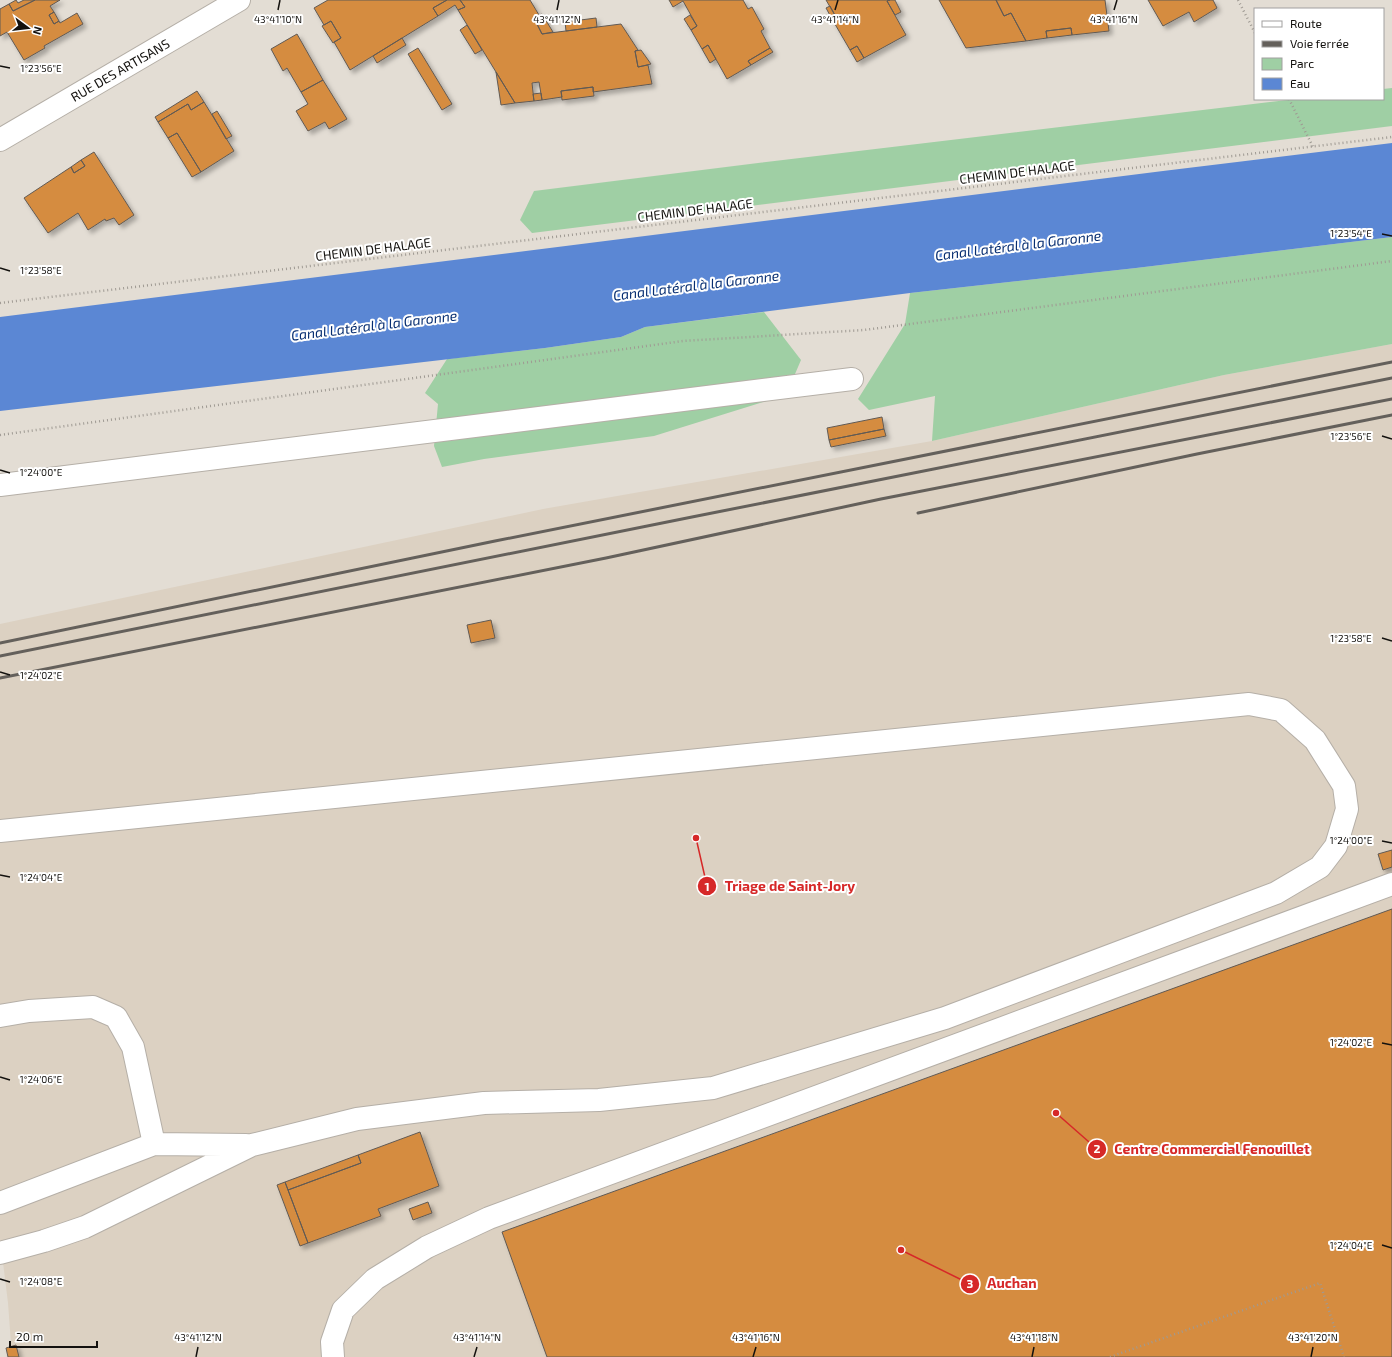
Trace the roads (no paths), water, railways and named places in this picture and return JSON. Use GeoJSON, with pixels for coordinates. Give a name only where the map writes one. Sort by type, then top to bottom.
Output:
{"type":"FeatureCollection","features":[{"type":"Feature","properties":{"kind":"street","name":"RUE DES ARTISANS"},"geometry":{"type":"LineString","coordinates":[[0,140],[240,0]]}},
{"type":"Feature","properties":{"kind":"street"},"geometry":{"type":"LineString","coordinates":[[0,485],[852,378]]}},
{"type":"Feature","properties":{"kind":"street"},"geometry":{"type":"LineString","coordinates":[[0,831],[1249,704],[1281,710],[1315,740],[1344,786],[1347,809],[1336,846],[1320,867],[1276,893],[945,1018],[713,1088],[599,1100],[484,1103],[357,1119],[252,1145],[85,1227],[0,1254]]}},
{"type":"Feature","properties":{"kind":"street"},"geometry":{"type":"LineString","coordinates":[[333,1357],[332,1342],[343,1310],[375,1279],[427,1247],[490,1218],[1392,884]]}},
{"type":"Feature","properties":{"kind":"street"},"geometry":{"type":"LineString","coordinates":[[0,1016],[29,1011],[93,1007],[116,1018],[133,1047],[154,1144]]}},
{"type":"Feature","properties":{"kind":"street"},"geometry":{"type":"LineString","coordinates":[[0,1203],[154,1144],[252,1145]]}},
{"type":"Feature","properties":{"kind":"water","name":"Canal Latéral à la Garonne"},"geometry":{"type":"Polygon","coordinates":[[[1392,143],[1392,237],[1136,268],[910,293],[645,327],[621,337],[545,348],[0,411],[0,317],[1392,143]]]}},
{"type":"Feature","properties":{"kind":"railway"},"geometry":{"type":"LineString","coordinates":[[0,643],[495,541],[1392,362]]}},
{"type":"Feature","properties":{"kind":"railway"},"geometry":{"type":"LineString","coordinates":[[0,656],[1392,378]]}},
{"type":"Feature","properties":{"kind":"railway"},"geometry":{"type":"LineString","coordinates":[[0,678],[606,558],[881,499],[1392,399]]}},
{"type":"Feature","properties":{"kind":"railway"},"geometry":{"type":"LineString","coordinates":[[918,513],[1197,454],[1392,415]]}},
{"type":"Feature","properties":{"kind":"place","name":"Triage de Saint-Jory"},"geometry":{"type":"Point","coordinates":[696,838]}},
{"type":"Feature","properties":{"kind":"place","name":"Centre Commercial Fenouillet"},"geometry":{"type":"Point","coordinates":[1056,1113]}},
{"type":"Feature","properties":{"kind":"place","name":"Auchan"},"geometry":{"type":"Point","coordinates":[901,1250]}}]}
